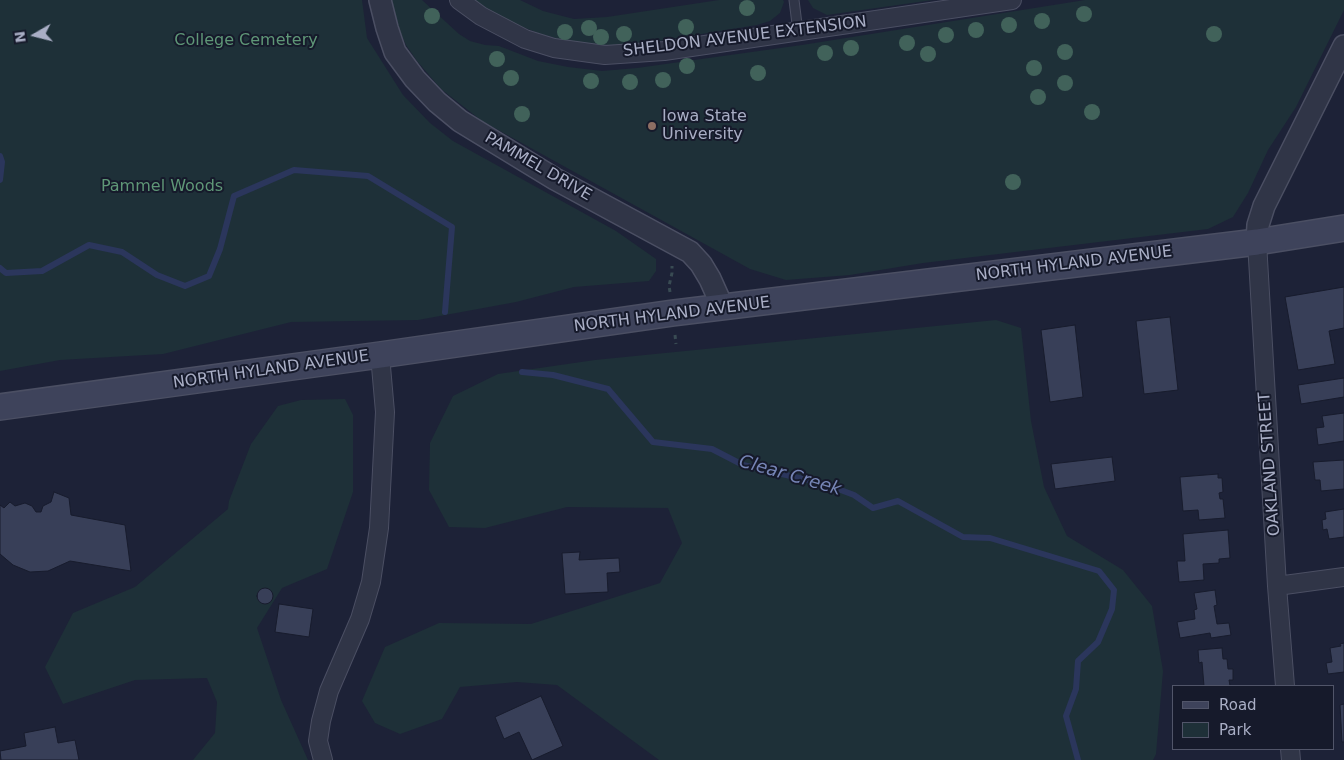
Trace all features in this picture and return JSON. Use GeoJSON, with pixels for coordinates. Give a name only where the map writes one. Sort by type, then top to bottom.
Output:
{"type":"FeatureCollection","features":[{"type":"Feature","properties":{"kind":"main road","name":"NORTH HYLAND AVENUE"},"geometry":{"type":"LineString","coordinates":[[0,407],[673,313],[1257,242],[1344,228]]}},
{"type":"Feature","properties":{"kind":"street","name":"PAMMEL DRIVE"},"geometry":{"type":"LineString","coordinates":[[380,0],[395,52],[415,79],[438,102],[460,121],[556,179],[690,252],[701,264],[710,279],[723,308]]}},
{"type":"Feature","properties":{"kind":"street","name":"SHELDON AVENUE EXTENSION"},"geometry":{"type":"LineString","coordinates":[[460,0],[481,16],[525,39],[554,48],[605,55],[664,51],[1012,0]]}},
{"type":"Feature","properties":{"kind":"street"},"geometry":{"type":"LineString","coordinates":[[1257,242],[1258,225],[1264,206],[1344,46]]}},
{"type":"Feature","properties":{"kind":"street","name":"OAKLAND STREET"},"geometry":{"type":"LineString","coordinates":[[1257,242],[1285,685]]}},
{"type":"Feature","properties":{"kind":"street"},"geometry":{"type":"LineString","coordinates":[[323,760],[318,741],[321,721],[329,691],[360,619],[371,582],[379,528],[385,412],[380,355]]}},
{"type":"Feature","properties":{"kind":"street"},"geometry":{"type":"LineString","coordinates":[[1278,586],[1344,577]]}},
{"type":"Feature","properties":{"kind":"lane"},"geometry":{"type":"LineString","coordinates":[[794,0],[798,32]]}},
{"type":"Feature","properties":{"kind":"path"},"geometry":{"type":"LineString","coordinates":[[676,337],[676,344]]}},
{"type":"Feature","properties":{"kind":"green space","name":"Pammel Woods"},"geometry":{"type":"Polygon","coordinates":[[[0,0],[362,0],[367,38],[403,95],[430,123],[453,141],[616,231],[656,259],[656,271],[649,281],[574,287],[516,302],[418,320],[291,322],[163,354],[60,360],[0,371],[0,0]]]}},
{"type":"Feature","properties":{"kind":"green space"},"geometry":{"type":"Polygon","coordinates":[[[391,0],[422,0],[459,34],[470,41],[499,46],[538,61],[602,71],[637,68],[802,45],[1085,0],[1344,0],[1344,10],[1296,107],[1268,150],[1248,193],[1233,217],[1208,229],[923,263],[850,275],[786,280],[750,269],[482,121],[441,89],[417,61],[406,45],[397,25],[391,0]]]}},
{"type":"Feature","properties":{"kind":"green space"},"geometry":{"type":"Polygon","coordinates":[[[473,0],[520,0],[543,11],[574,19],[607,17],[719,0],[783,0],[784,2],[780,13],[770,21],[757,25],[615,46],[575,44],[538,33],[500,18],[473,0]]]}},
{"type":"Feature","properties":{"kind":"green space"},"geometry":{"type":"Polygon","coordinates":[[[808,0],[933,0],[827,15],[813,8],[808,0]]]}},
{"type":"Feature","properties":{"kind":"green space"},"geometry":{"type":"Polygon","coordinates":[[[996,320],[1021,328],[1031,421],[1044,487],[1067,536],[1123,570],[1152,606],[1163,671],[1156,754],[1153,760],[659,760],[557,685],[517,682],[460,687],[442,719],[400,734],[375,723],[362,701],[385,647],[439,623],[531,624],[660,583],[682,543],[668,508],[567,507],[485,528],[449,527],[429,490],[430,443],[453,396],[498,374],[595,360],[996,320]]]}},
{"type":"Feature","properties":{"kind":"green space"},"geometry":{"type":"Polygon","coordinates":[[[345,399],[353,415],[353,492],[327,569],[282,588],[257,628],[281,700],[308,760],[193,760],[215,733],[217,702],[207,678],[135,680],[63,704],[45,667],[73,613],[135,587],[228,509],[229,501],[251,444],[278,406],[301,400],[345,399]]]}},
{"type":"Feature","properties":{"kind":"building"},"geometry":{"type":"Polygon","coordinates":[[[1344,287],[1344,328],[1329,331],[1335,364],[1298,370],[1285,297],[1344,287]]]}},
{"type":"Feature","properties":{"kind":"building"},"geometry":{"type":"Polygon","coordinates":[[[1170,317],[1178,390],[1144,394],[1136,321],[1170,317]]]}},
{"type":"Feature","properties":{"kind":"building"},"geometry":{"type":"Polygon","coordinates":[[[1075,325],[1083,397],[1050,402],[1041,330],[1075,325]]]}},
{"type":"Feature","properties":{"kind":"building"},"geometry":{"type":"Polygon","coordinates":[[[1344,378],[1344,397],[1301,404],[1298,385],[1344,378]]]}},
{"type":"Feature","properties":{"kind":"building"},"geometry":{"type":"Polygon","coordinates":[[[1344,413],[1344,441],[1318,445],[1316,428],[1324,427],[1322,416],[1344,413]]]}},
{"type":"Feature","properties":{"kind":"building"},"geometry":{"type":"Polygon","coordinates":[[[1112,457],[1115,481],[1055,489],[1051,464],[1112,457]]]}},
{"type":"Feature","properties":{"kind":"building"},"geometry":{"type":"Polygon","coordinates":[[[1344,460],[1344,489],[1321,491],[1320,480],[1315,480],[1313,462],[1344,460]]]}},
{"type":"Feature","properties":{"kind":"building"},"geometry":{"type":"Polygon","coordinates":[[[1218,474],[1218,478],[1222,478],[1223,492],[1219,493],[1220,499],[1223,499],[1225,518],[1199,520],[1198,510],[1183,511],[1180,477],[1218,474]]]}},
{"type":"Feature","properties":{"kind":"building"},"geometry":{"type":"Polygon","coordinates":[[[54,492],[69,498],[71,515],[125,525],[131,571],[70,561],[48,571],[30,572],[13,565],[0,554],[0,505],[4,508],[10,502],[15,506],[25,503],[32,506],[36,512],[41,512],[43,506],[51,502],[54,492]]]}},
{"type":"Feature","properties":{"kind":"building"},"geometry":{"type":"Polygon","coordinates":[[[1344,509],[1344,537],[1329,539],[1327,529],[1323,530],[1322,520],[1326,519],[1325,512],[1344,509]]]}},
{"type":"Feature","properties":{"kind":"building"},"geometry":{"type":"Polygon","coordinates":[[[1228,530],[1230,558],[1219,559],[1219,563],[1203,564],[1204,580],[1179,582],[1177,561],[1185,561],[1183,534],[1228,530]]]}},
{"type":"Feature","properties":{"kind":"building"},"geometry":{"type":"Polygon","coordinates":[[[580,552],[579,560],[619,558],[620,572],[607,573],[608,592],[565,594],[562,553],[580,552]]]}},
{"type":"Feature","properties":{"kind":"building"},"geometry":{"type":"Polygon","coordinates":[[[262,588],[268,588],[273,593],[271,602],[262,604],[257,599],[257,593],[262,588]]]}},
{"type":"Feature","properties":{"kind":"building"},"geometry":{"type":"Polygon","coordinates":[[[1215,590],[1217,605],[1214,606],[1217,624],[1229,623],[1231,635],[1211,638],[1210,633],[1180,638],[1177,622],[1195,619],[1194,610],[1197,609],[1194,593],[1215,590]]]}},
{"type":"Feature","properties":{"kind":"building"},"geometry":{"type":"Polygon","coordinates":[[[279,604],[313,609],[309,637],[275,632],[279,604]]]}},
{"type":"Feature","properties":{"kind":"building"},"geometry":{"type":"Polygon","coordinates":[[[1344,643],[1344,672],[1328,674],[1326,663],[1332,662],[1330,648],[1341,646],[1340,644],[1344,643]]]}},
{"type":"Feature","properties":{"kind":"building"},"geometry":{"type":"Polygon","coordinates":[[[1222,648],[1223,659],[1227,659],[1228,669],[1233,669],[1233,680],[1229,680],[1230,685],[1204,685],[1202,662],[1199,663],[1198,650],[1222,648]]]}},
{"type":"Feature","properties":{"kind":"building"},"geometry":{"type":"Polygon","coordinates":[[[541,696],[563,746],[532,760],[519,732],[504,739],[495,717],[541,696]]]}},
{"type":"Feature","properties":{"kind":"building"},"geometry":{"type":"Polygon","coordinates":[[[1344,704],[1344,742],[1342,742],[1340,705],[1344,704]]]}},
{"type":"Feature","properties":{"kind":"building"},"geometry":{"type":"Polygon","coordinates":[[[55,727],[58,743],[75,740],[79,760],[1,760],[0,751],[26,746],[24,733],[55,727]]]}},
{"type":"Feature","properties":{"kind":"waterway","name":"Clear Creek"},"geometry":{"type":"LineString","coordinates":[[0,156],[2,162],[0,180]]}},
{"type":"Feature","properties":{"kind":"waterway","name":"Clear Creek"},"geometry":{"type":"LineString","coordinates":[[0,268],[6,273],[42,271],[89,245],[122,252],[157,275],[185,286],[209,276],[220,249],[234,196],[294,170],[368,176],[452,227],[445,312]]}},
{"type":"Feature","properties":{"kind":"waterway","name":"Clear Creek"},"geometry":{"type":"LineString","coordinates":[[522,372],[553,375],[608,389],[653,442],[712,449],[743,465],[825,484],[854,495],[873,508],[898,501],[963,537],[990,538],[1099,571],[1114,590],[1112,609],[1098,642],[1078,661],[1076,689],[1066,716],[1078,760]]}},
{"type":"Feature","properties":{"kind":"place","name":"Iowa State University"},"geometry":{"type":"Point","coordinates":[652,126]}},
{"type":"Feature","properties":{"kind":"park label","name":"College Cemetery"},"geometry":{"type":"Point","coordinates":[246,41]}}]}
